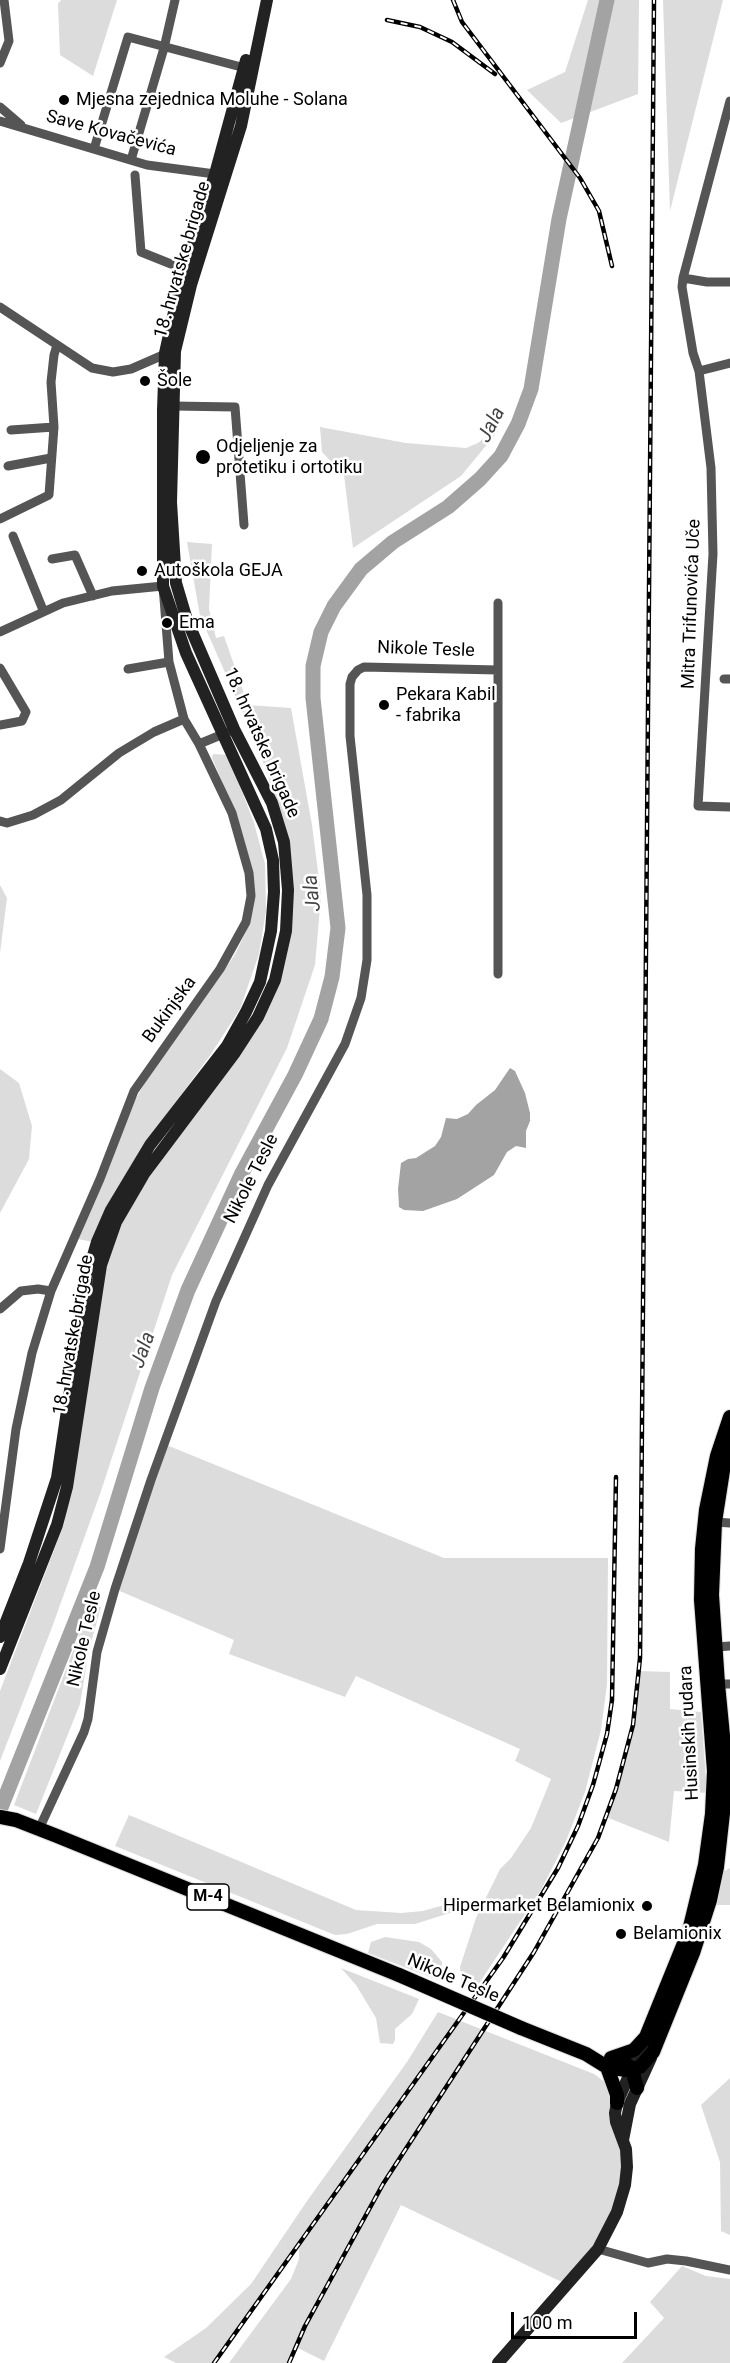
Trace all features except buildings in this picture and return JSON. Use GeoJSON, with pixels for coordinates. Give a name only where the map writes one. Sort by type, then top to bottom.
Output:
{"type":"FeatureCollection","features":[{"type":"Feature","properties":{"kind":"main road","name":"18. hrvatske brigade"},"geometry":{"type":"LineString","coordinates":[[0,1669],[57,1525],[67,1487],[101,1265],[116,1222],[144,1174],[234,1054],[258,1017],[275,980],[286,931],[288,890],[284,842],[272,803],[228,732],[186,653],[163,585],[162,456],[170,352],[182,279],[245,68],[259,0]]}},
{"type":"Feature","properties":{"kind":"main road","name":"18. hrvatske brigade"},"geometry":{"type":"LineString","coordinates":[[0,1637],[38,1540],[57,1478],[87,1276],[97,1242],[111,1210],[150,1145],[227,1046],[260,982],[271,931],[274,892],[273,860],[266,829],[187,620],[176,583],[171,502],[173,406],[170,352],[241,126],[267,0]]}},
{"type":"Feature","properties":{"kind":"main road","name":"Husinskih rudara"},"geometry":{"type":"LineString","coordinates":[[498,2363],[598,2249],[622,2199],[627,2167],[626,2149],[616,2122],[617,2103],[689,1931],[705,1865],[712,1814],[714,1772],[701,1600],[702,1549],[708,1499],[717,1456],[730,1416]]}},
{"type":"Feature","properties":{"kind":"main road","name":"Husinskih rudara"},"geometry":{"type":"LineString","coordinates":[[622,2141],[630,2104],[693,1953],[710,1899],[717,1867],[727,1777],[724,1684],[716,1647],[712,1595],[715,1522],[725,1458],[730,1443]]}},
{"type":"Feature","properties":{"kind":"main road","name":"Nikole Tesle"},"geometry":{"type":"LineString","coordinates":[[0,1808],[16,1820]]}},
{"type":"Feature","properties":{"kind":"main road","name":"Nikole Tesle"},"geometry":{"type":"LineString","coordinates":[[0,1816],[39,1829],[399,1975],[586,2054],[609,2062],[622,2061],[633,2069]]}},
{"type":"Feature","properties":{"kind":"main road"},"geometry":{"type":"LineString","coordinates":[[617,2103],[609,2062],[634,2050],[645,2037]]}},
{"type":"Feature","properties":{"kind":"main road"},"geometry":{"type":"LineString","coordinates":[[637,2088],[633,2069],[640,2067],[653,2052]]}},
{"type":"Feature","properties":{"kind":"street"},"geometry":{"type":"LineString","coordinates":[[0,63],[9,41],[4,0]]}},
{"type":"Feature","properties":{"kind":"street"},"geometry":{"type":"LineString","coordinates":[[131,160],[164,48],[175,0]]}},
{"type":"Feature","properties":{"kind":"street"},"geometry":{"type":"LineString","coordinates":[[94,149],[128,37],[245,68]]}},
{"type":"Feature","properties":{"kind":"street","name":"Mitra Trifunovića Uče"},"geometry":{"type":"LineString","coordinates":[[730,101],[683,278],[683,302],[699,371],[711,468],[713,554],[698,806],[730,807]]}},
{"type":"Feature","properties":{"kind":"street"},"geometry":{"type":"LineString","coordinates":[[0,107],[25,128]]}},
{"type":"Feature","properties":{"kind":"street"},"geometry":{"type":"LineString","coordinates":[[722,128],[730,120]]}},
{"type":"Feature","properties":{"kind":"street","name":"Save Kovačevića"},"geometry":{"type":"LineString","coordinates":[[0,121],[147,165],[215,174]]}},
{"type":"Feature","properties":{"kind":"street"},"geometry":{"type":"LineString","coordinates":[[135,175],[141,252],[171,264]]}},
{"type":"Feature","properties":{"kind":"street"},"geometry":{"type":"LineString","coordinates":[[683,278],[707,282],[730,282]]}},
{"type":"Feature","properties":{"kind":"street"},"geometry":{"type":"LineString","coordinates":[[0,307],[92,368],[113,372],[131,369],[170,352]]}},
{"type":"Feature","properties":{"kind":"street"},"geometry":{"type":"LineString","coordinates":[[0,519],[49,495],[54,427],[51,382],[57,345]]}},
{"type":"Feature","properties":{"kind":"street"},"geometry":{"type":"LineString","coordinates":[[699,371],[730,363]]}},
{"type":"Feature","properties":{"kind":"street"},"geometry":{"type":"LineString","coordinates":[[173,406],[235,407],[244,525]]}},
{"type":"Feature","properties":{"kind":"street"},"geometry":{"type":"LineString","coordinates":[[10,430],[54,427]]}},
{"type":"Feature","properties":{"kind":"street"},"geometry":{"type":"LineString","coordinates":[[8,466],[51,458]]}},
{"type":"Feature","properties":{"kind":"street"},"geometry":{"type":"LineString","coordinates":[[13,536],[43,610]]}},
{"type":"Feature","properties":{"kind":"street"},"geometry":{"type":"LineString","coordinates":[[52,559],[75,555],[93,597]]}},
{"type":"Feature","properties":{"kind":"street"},"geometry":{"type":"LineString","coordinates":[[0,618],[3,630],[43,610],[112,591],[163,585]]}},
{"type":"Feature","properties":{"kind":"street","name":"Bukinjska"},"geometry":{"type":"LineString","coordinates":[[0,1549],[15,1429],[32,1353],[51,1291],[100,1179],[134,1090],[220,969],[236,942],[250,911],[249,873],[231,813],[200,744],[184,719],[169,662],[163,585]]}},
{"type":"Feature","properties":{"kind":"street"},"geometry":{"type":"LineString","coordinates":[[498,603],[498,974]]}},
{"type":"Feature","properties":{"kind":"street"},"geometry":{"type":"LineString","coordinates":[[128,669],[169,662]]}},
{"type":"Feature","properties":{"kind":"street","name":"Nikole Tesle"},"geometry":{"type":"LineString","coordinates":[[39,1829],[84,1732],[88,1719],[97,1652],[115,1589],[151,1480],[216,1301],[268,1185],[345,1044],[361,998],[367,960],[367,895],[350,736],[352,676],[364,667],[498,670]]}},
{"type":"Feature","properties":{"kind":"street"},"geometry":{"type":"LineString","coordinates":[[0,668],[26,712],[22,721],[0,725]]}},
{"type":"Feature","properties":{"kind":"street"},"geometry":{"type":"LineString","coordinates":[[0,821],[7,823],[33,815],[61,800],[119,753],[154,732],[184,719]]}},
{"type":"Feature","properties":{"kind":"street"},"geometry":{"type":"LineString","coordinates":[[200,744],[228,732]]}},
{"type":"Feature","properties":{"kind":"street"},"geometry":{"type":"LineString","coordinates":[[0,1309],[21,1291],[38,1289],[51,1291]]}},
{"type":"Feature","properties":{"kind":"street"},"geometry":{"type":"LineString","coordinates":[[715,1522],[730,1523]]}},
{"type":"Feature","properties":{"kind":"street","name":"Husinskih rudara"},"geometry":{"type":"LineString","coordinates":[[716,1647],[730,1646]]}},
{"type":"Feature","properties":{"kind":"street"},"geometry":{"type":"LineString","coordinates":[[598,2249],[648,2263],[667,2259],[730,2270]]}},
{"type":"Feature","properties":{"kind":"shaded area"},"geometry":{"type":"Polygon","coordinates":[[[61,0],[117,0],[93,76],[60,55],[58,4],[61,0]]]}},
{"type":"Feature","properties":{"kind":"shaded area"},"geometry":{"type":"Polygon","coordinates":[[[588,0],[639,0],[638,94],[561,123],[527,90],[565,72],[588,0]]]}},
{"type":"Feature","properties":{"kind":"shaded area"},"geometry":{"type":"Polygon","coordinates":[[[663,0],[723,0],[670,211],[663,0]]]}},
{"type":"Feature","properties":{"kind":"shaded area"},"geometry":{"type":"Polygon","coordinates":[[[320,427],[406,443],[466,448],[478,443],[494,430],[498,431],[461,476],[353,548],[344,475],[322,452],[320,427]]]}},
{"type":"Feature","properties":{"kind":"shaded area"},"geometry":{"type":"Polygon","coordinates":[[[187,542],[212,544],[209,609],[216,638],[224,636],[248,705],[291,708],[312,825],[321,895],[315,965],[287,1048],[172,1275],[100,1494],[51,1630],[0,1761],[0,1691],[64,1524],[105,1268],[118,1227],[135,1197],[253,1035],[287,947],[293,902],[281,815],[258,747],[200,616],[187,542]]]}},
{"type":"Feature","properties":{"kind":"shaded area"},"geometry":{"type":"Polygon","coordinates":[[[213,754],[228,755],[254,823],[265,864],[266,911],[259,954],[240,1009],[138,1157],[93,1242],[78,1239],[133,1104],[148,1077],[234,956],[246,932],[255,897],[235,813],[212,758],[213,754]]]}},
{"type":"Feature","properties":{"kind":"shaded area"},"geometry":{"type":"Polygon","coordinates":[[[0,885],[7,898],[0,953],[0,885]]]}},
{"type":"Feature","properties":{"kind":"shaded area"},"geometry":{"type":"Polygon","coordinates":[[[510,1068],[515,1071],[525,1093],[530,1113],[526,1131],[526,1148],[516,1146],[507,1152],[494,1175],[457,1199],[423,1211],[404,1210],[399,1207],[398,1189],[401,1163],[416,1158],[435,1146],[441,1137],[446,1118],[457,1119],[468,1114],[495,1090],[510,1068]]]}},
{"type":"Feature","properties":{"kind":"shaded area"},"geometry":{"type":"Polygon","coordinates":[[[0,1069],[19,1083],[32,1126],[29,1159],[0,1213],[0,1069]]]}},
{"type":"Feature","properties":{"kind":"shaded area"},"geometry":{"type":"Polygon","coordinates":[[[164,1444],[444,1558],[608,1558],[607,1684],[601,1730],[585,1792],[566,1841],[541,1890],[474,1991],[462,1985],[460,1967],[476,1918],[500,1869],[511,1858],[531,1828],[551,1779],[515,1761],[520,1749],[356,1676],[345,1697],[229,1654],[234,1640],[115,1589],[164,1444]]]}},
{"type":"Feature","properties":{"kind":"shaded area"},"geometry":{"type":"Polygon","coordinates":[[[91,1604],[101,1607],[89,1650],[80,1704],[36,1814],[14,1805],[91,1604]]]}},
{"type":"Feature","properties":{"kind":"shaded area"},"geometry":{"type":"Polygon","coordinates":[[[639,1671],[670,1672],[670,1709],[701,1712],[707,1793],[674,1791],[669,1842],[606,1817],[633,1725],[639,1671]]]}},
{"type":"Feature","properties":{"kind":"shaded area"},"geometry":{"type":"Polygon","coordinates":[[[129,1815],[356,1910],[401,1913],[423,1911],[458,1901],[459,1906],[456,1911],[415,1924],[377,1924],[347,1934],[335,1935],[115,1846],[129,1815]]]}},
{"type":"Feature","properties":{"kind":"shaded area"},"geometry":{"type":"Polygon","coordinates":[[[730,1868],[730,1905],[715,1905],[721,1873],[730,1868]]]}},
{"type":"Feature","properties":{"kind":"shaded area"},"geometry":{"type":"Polygon","coordinates":[[[385,1937],[419,1942],[431,1949],[442,1962],[442,1978],[438,1980],[368,1953],[371,1942],[385,1937]]]}},
{"type":"Feature","properties":{"kind":"shaded area"},"geometry":{"type":"Polygon","coordinates":[[[341,1968],[419,1999],[412,2014],[395,2029],[393,2044],[380,2043],[376,2018],[356,1985],[341,1968]]]}},
{"type":"Feature","properties":{"kind":"shaded area"},"geometry":{"type":"Polygon","coordinates":[[[438,2012],[594,2074],[606,2083],[612,2110],[626,2149],[617,2212],[568,2285],[401,2205],[324,2361],[296,2347],[289,2363],[229,2363],[291,2279],[299,2259],[299,2242],[214,2363],[176,2363],[164,2357],[206,2328],[251,2284],[307,2201],[407,2062],[438,2012]]]}},
{"type":"Feature","properties":{"kind":"shaded area"},"geometry":{"type":"Polygon","coordinates":[[[730,2078],[730,2235],[721,2231],[720,2162],[701,2105],[730,2078]]]}},
{"type":"Feature","properties":{"kind":"shaded area"},"geometry":{"type":"Polygon","coordinates":[[[682,2266],[706,2276],[730,2279],[730,2363],[622,2363],[664,2318],[650,2302],[682,2266]]]}},
{"type":"Feature","properties":{"kind":"waterway","name":"Jala"},"geometry":{"type":"LineString","coordinates":[[0,1810],[97,1567],[152,1388],[188,1290],[242,1173],[295,1075],[321,1019],[332,977],[338,928],[313,698],[313,666],[321,632],[334,606],[361,569],[393,542],[448,507],[480,479],[501,456],[518,424],[531,389],[559,219],[607,0]]}},
{"type":"Feature","properties":{"kind":"railway"},"geometry":{"type":"LineString","coordinates":[[453,0],[462,22],[580,178],[599,211],[612,266]]}},
{"type":"Feature","properties":{"kind":"railway"},"geometry":{"type":"LineString","coordinates":[[289,2363],[305,2326],[383,2184],[534,1952],[598,1838],[616,1789],[633,1725],[640,1658],[654,0]]}},
{"type":"Feature","properties":{"kind":"railway"},"geometry":{"type":"LineString","coordinates":[[387,20],[420,27],[452,42],[495,74]]}},
{"type":"Feature","properties":{"kind":"railway"},"geometry":{"type":"LineString","coordinates":[[214,2363],[503,1958],[558,1868],[578,1826],[593,1785],[607,1734],[612,1700],[616,1477]]}},
{"type":"Feature","properties":{"kind":"place","name":"Mjesna zejednica Moluhe - Solana"},"geometry":{"type":"Point","coordinates":[64,100]}},
{"type":"Feature","properties":{"kind":"place","name":"Šole"},"geometry":{"type":"Point","coordinates":[145,381]}},
{"type":"Feature","properties":{"kind":"place","name":"Odjeljenje za protetiku i ortotiku"},"geometry":{"type":"Point","coordinates":[203,457]}},
{"type":"Feature","properties":{"kind":"place","name":"Autoškola GEJA"},"geometry":{"type":"Point","coordinates":[142,571]}},
{"type":"Feature","properties":{"kind":"place","name":"Ema"},"geometry":{"type":"Point","coordinates":[167,623]}},
{"type":"Feature","properties":{"kind":"place","name":"Pekara Kabil - fabrika"},"geometry":{"type":"Point","coordinates":[384,705]}},
{"type":"Feature","properties":{"kind":"place","name":"Hipermarket Belamionix"},"geometry":{"type":"Point","coordinates":[647,1906]}},
{"type":"Feature","properties":{"kind":"place","name":"Belamionix"},"geometry":{"type":"Point","coordinates":[621,1934]}}]}
